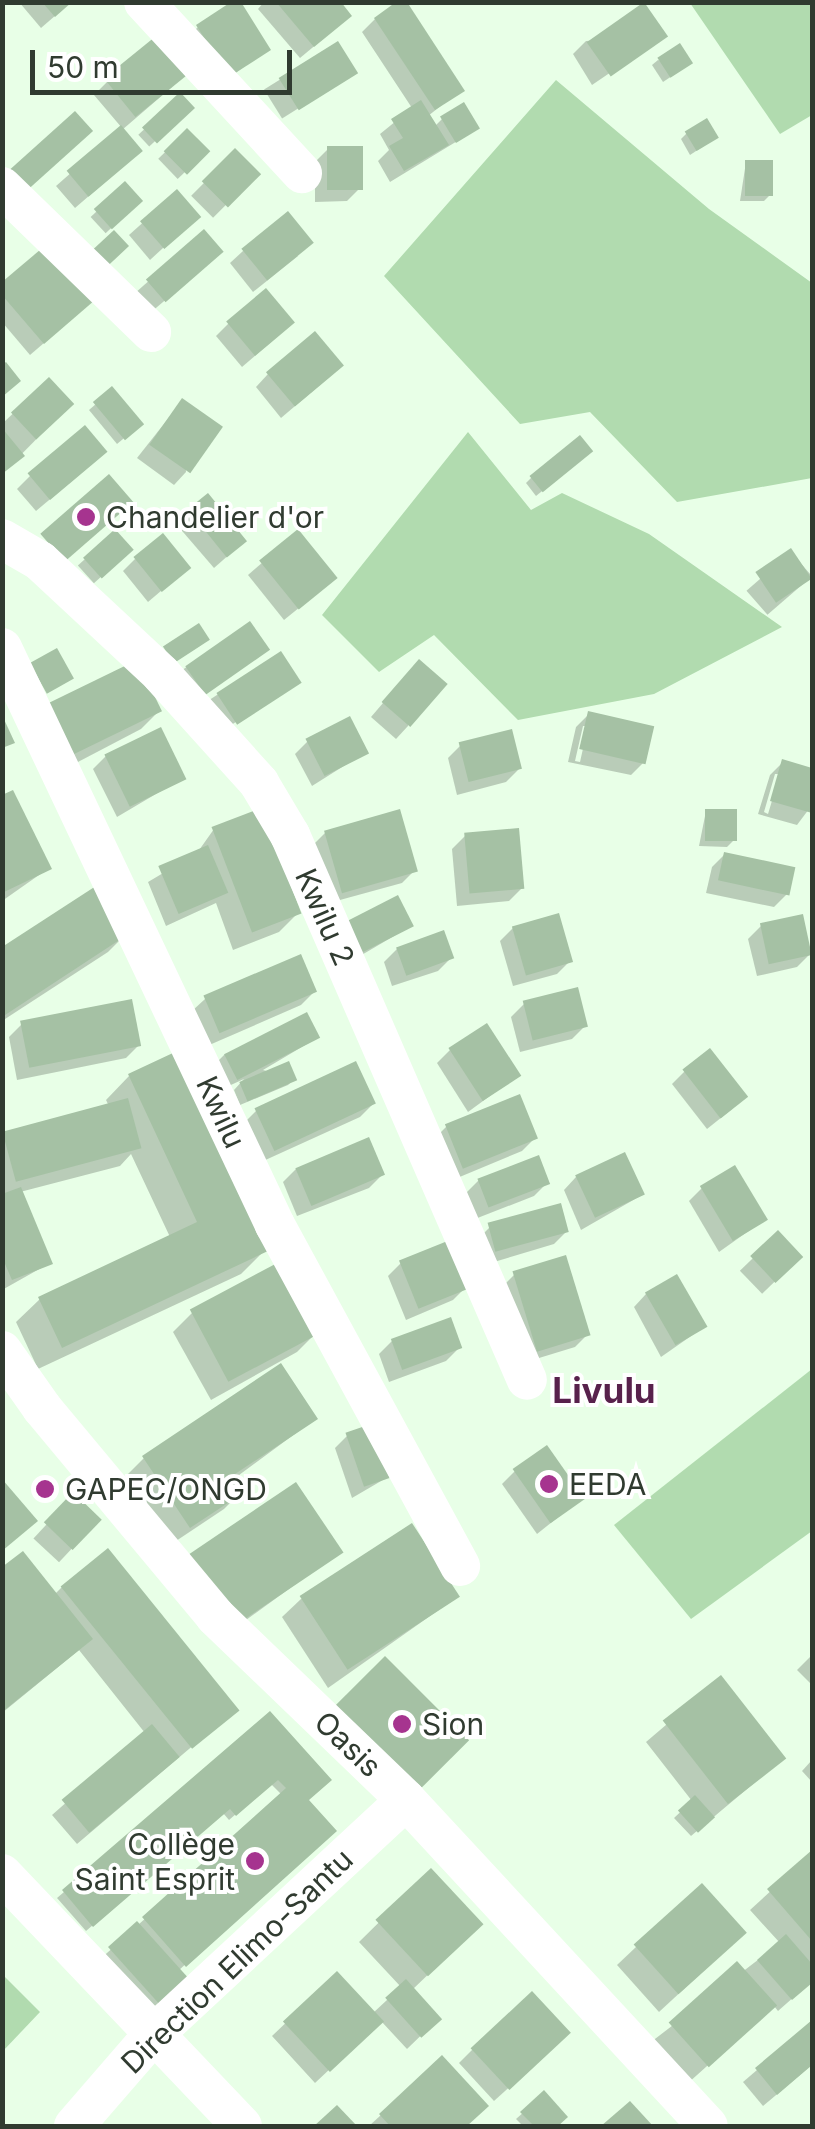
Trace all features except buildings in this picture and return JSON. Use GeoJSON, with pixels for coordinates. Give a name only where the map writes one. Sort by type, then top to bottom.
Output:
{"type":"FeatureCollection","features":[{"type":"Feature","properties":{"kind":"street"},"geometry":{"type":"LineString","coordinates":[[144,2],[302,173]]}},
{"type":"Feature","properties":{"kind":"street"},"geometry":{"type":"LineString","coordinates":[[2,187],[151,332]]}},
{"type":"Feature","properties":{"kind":"street","name":"Kwilu 2"},"geometry":{"type":"LineString","coordinates":[[2,539],[40,560],[162,674],[260,783],[290,835],[528,1380]]}},
{"type":"Feature","properties":{"kind":"street","name":"Kwilu"},"geometry":{"type":"LineString","coordinates":[[2,648],[274,1226],[460,1566]]}},
{"type":"Feature","properties":{"kind":"street","name":"Oasis"},"geometry":{"type":"LineString","coordinates":[[2,1351],[180,1578],[406,1800],[708,2126]]}},
{"type":"Feature","properties":{"kind":"street","name":"Direction Elimo-Santu"},"geometry":{"type":"LineString","coordinates":[[74,2126],[151,2036],[406,1800]]}},
{"type":"Feature","properties":{"kind":"street"},"geometry":{"type":"LineString","coordinates":[[2,1874],[151,2036],[242,2126]]}},
{"type":"Feature","properties":{"kind":"green space"},"geometry":{"type":"Polygon","coordinates":[[[690,3],[812,3],[812,115],[780,134],[690,3]]]}},
{"type":"Feature","properties":{"kind":"green space"},"geometry":{"type":"Polygon","coordinates":[[[556,80],[709,209],[812,283],[812,478],[677,502],[590,412],[520,424],[384,276],[556,80]]]}},
{"type":"Feature","properties":{"kind":"green space"},"geometry":{"type":"Polygon","coordinates":[[[468,432],[531,510],[562,493],[649,534],[782,627],[654,694],[518,720],[434,635],[379,672],[322,615],[468,432]]]}},
{"type":"Feature","properties":{"kind":"green space"},"geometry":{"type":"Polygon","coordinates":[[[812,1369],[812,1531],[691,1619],[614,1525],[812,1369]]]}},
{"type":"Feature","properties":{"kind":"green space"},"geometry":{"type":"Polygon","coordinates":[[[3,1975],[40,2012],[2,2051],[3,1975]]]}},
{"type":"Feature","properties":{"kind":"place","name":"Chandelier d'or"},"geometry":{"type":"Point","coordinates":[86,517]}},
{"type":"Feature","properties":{"kind":"place","name":"EEDA"},"geometry":{"type":"Point","coordinates":[549,1484]}},
{"type":"Feature","properties":{"kind":"place","name":"GAPEC/ONGD"},"geometry":{"type":"Point","coordinates":[45,1489]}},
{"type":"Feature","properties":{"kind":"place","name":"Sion"},"geometry":{"type":"Point","coordinates":[402,1724]}},
{"type":"Feature","properties":{"kind":"place","name":"Collège Saint Esprit"},"geometry":{"type":"Point","coordinates":[255,1861]}},
{"type":"Feature","properties":{"kind":"district","name":"Livulu"},"geometry":{"type":"Point","coordinates":[604,1390]}}]}
